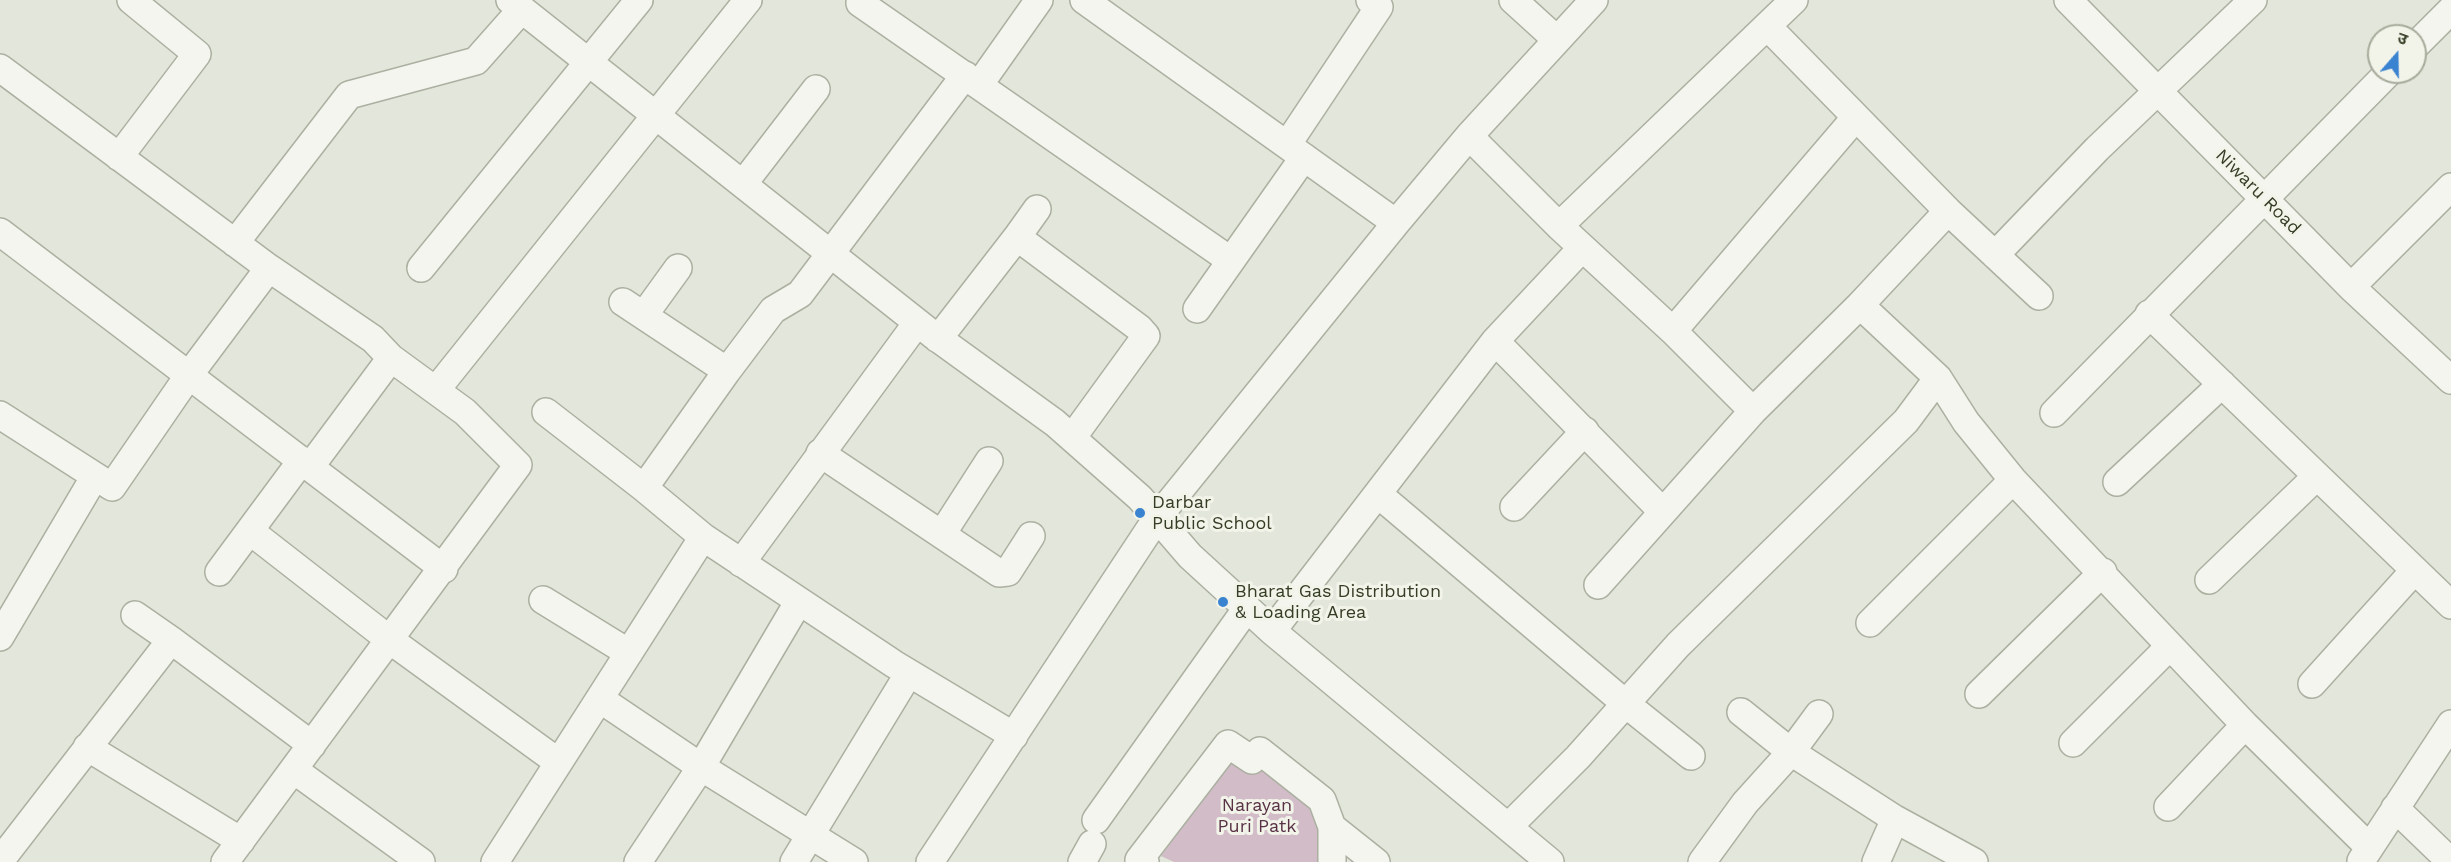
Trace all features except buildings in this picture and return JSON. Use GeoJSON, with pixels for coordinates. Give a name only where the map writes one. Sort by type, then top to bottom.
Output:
{"type":"FeatureCollection","features":[{"type":"Feature","properties":{"kind":"street"},"geometry":{"type":"LineString","coordinates":[[119,157],[197,54],[131,0]]}},
{"type":"Feature","properties":{"kind":"street"},"geometry":{"type":"LineString","coordinates":[[421,268],[639,0]]}},
{"type":"Feature","properties":{"kind":"street"},"geometry":{"type":"LineString","coordinates":[[436,390],[748,0]]}},
{"type":"Feature","properties":{"kind":"street"},"geometry":{"type":"LineString","coordinates":[[644,488],[772,310],[800,294],[1039,0]]}},
{"type":"Feature","properties":{"kind":"street"},"geometry":{"type":"LineString","coordinates":[[1084,0],[1396,223]]}},
{"type":"Feature","properties":{"kind":"street"},"geometry":{"type":"LineString","coordinates":[[1197,309],[1230,260],[1379,7],[1370,0]]}},
{"type":"Feature","properties":{"kind":"street"},"geometry":{"type":"LineString","coordinates":[[1513,0],[1557,40]]}},
{"type":"Feature","properties":{"kind":"street"},"geometry":{"type":"LineString","coordinates":[[930,862],[1157,518],[1469,136],[1594,0]]}},
{"type":"Feature","properties":{"kind":"street"},"geometry":{"type":"LineString","coordinates":[[1559,226],[1794,0]]}},
{"type":"Feature","properties":{"kind":"street","name":"Niwaru Road"},"geometry":{"type":"LineString","coordinates":[[2068,0],[2351,287],[2451,380]]}},
{"type":"Feature","properties":{"kind":"street"},"geometry":{"type":"LineString","coordinates":[[1995,255],[2097,149],[2253,0]]}},
{"type":"Feature","properties":{"kind":"street"},"geometry":{"type":"LineString","coordinates":[[860,3],[1230,260]]}},
{"type":"Feature","properties":{"kind":"street"},"geometry":{"type":"LineString","coordinates":[[235,243],[349,95],[476,61],[516,4],[927,331],[1072,438],[1140,498],[1190,556],[1272,631],[1550,862]]}},
{"type":"Feature","properties":{"kind":"street"},"geometry":{"type":"LineString","coordinates":[[2427,34],[2451,10]]}},
{"type":"Feature","properties":{"kind":"street"},"geometry":{"type":"LineString","coordinates":[[1767,26],[1948,211],[2040,296]]}},
{"type":"Feature","properties":{"kind":"street"},"geometry":{"type":"LineString","coordinates":[[0,68],[268,267],[373,339],[391,358],[465,412],[518,465],[444,569],[233,852],[87,747]]}},
{"type":"Feature","properties":{"kind":"street"},"geometry":{"type":"LineString","coordinates":[[2055,413],[2149,314],[2377,84]]}},
{"type":"Feature","properties":{"kind":"street"},"geometry":{"type":"LineString","coordinates":[[743,184],[816,88]]}},
{"type":"Feature","properties":{"kind":"street"},"geometry":{"type":"LineString","coordinates":[[1674,331],[1856,117]]}},
{"type":"Feature","properties":{"kind":"street"},"geometry":{"type":"LineString","coordinates":[[1469,136],[1582,248],[1674,331],[1753,411]]}},
{"type":"Feature","properties":{"kind":"street"},"geometry":{"type":"LineString","coordinates":[[2351,287],[2448,197]]}},
{"type":"Feature","properties":{"kind":"street"},"geometry":{"type":"LineString","coordinates":[[741,563],[820,453],[927,331],[1017,237],[1037,209]]}},
{"type":"Feature","properties":{"kind":"street"},"geometry":{"type":"LineString","coordinates":[[1598,585],[1753,411],[1860,305],[1948,211]]}},
{"type":"Feature","properties":{"kind":"street"},"geometry":{"type":"LineString","coordinates":[[0,231],[444,569]]}},
{"type":"Feature","properties":{"kind":"street"},"geometry":{"type":"LineString","coordinates":[[1017,237],[1140,328],[1146,336],[1072,438]]}},
{"type":"Feature","properties":{"kind":"street"},"geometry":{"type":"LineString","coordinates":[[1272,631],[1495,341],[1582,248]]}},
{"type":"Feature","properties":{"kind":"street"},"geometry":{"type":"LineString","coordinates":[[0,415],[112,487],[189,375],[268,267]]}},
{"type":"Feature","properties":{"kind":"street"},"geometry":{"type":"LineString","coordinates":[[678,268],[634,309],[726,371]]}},
{"type":"Feature","properties":{"kind":"street"},"geometry":{"type":"LineString","coordinates":[[1860,305],[1938,378],[1966,422],[2013,480],[2365,854],[2451,724]]}},
{"type":"Feature","properties":{"kind":"street"},"geometry":{"type":"LineString","coordinates":[[2149,314],[2451,605]]}},
{"type":"Feature","properties":{"kind":"street"},"geometry":{"type":"LineString","coordinates":[[1495,341],[1662,511]]}},
{"type":"Feature","properties":{"kind":"street"},"geometry":{"type":"LineString","coordinates":[[219,572],[391,358]]}},
{"type":"Feature","properties":{"kind":"street"},"geometry":{"type":"LineString","coordinates":[[1508,827],[1578,757],[1678,645],[1906,421],[1938,378]]}},
{"type":"Feature","properties":{"kind":"street"},"geometry":{"type":"LineString","coordinates":[[2116,482],[2222,384]]}},
{"type":"Feature","properties":{"kind":"street"},"geometry":{"type":"LineString","coordinates":[[546,412],[703,537],[909,673],[1014,736]]}},
{"type":"Feature","properties":{"kind":"street"},"geometry":{"type":"LineString","coordinates":[[1514,507],[1584,431]]}},
{"type":"Feature","properties":{"kind":"street"},"geometry":{"type":"LineString","coordinates":[[820,453],[1004,574],[1008,572],[1031,536]]}},
{"type":"Feature","properties":{"kind":"street"},"geometry":{"type":"LineString","coordinates":[[942,534],[989,461]]}},
{"type":"Feature","properties":{"kind":"street"},"geometry":{"type":"LineString","coordinates":[[0,636],[95,476]]}},
{"type":"Feature","properties":{"kind":"street"},"geometry":{"type":"LineString","coordinates":[[2209,580],[2317,476]]}},
{"type":"Feature","properties":{"kind":"street"},"geometry":{"type":"LineString","coordinates":[[1870,622],[2013,480]]}},
{"type":"Feature","properties":{"kind":"street"},"geometry":{"type":"LineString","coordinates":[[1378,494],[1626,704],[1691,756]]}},
{"type":"Feature","properties":{"kind":"street"},"geometry":{"type":"LineString","coordinates":[[250,531],[390,640],[558,762]]}},
{"type":"Feature","properties":{"kind":"street"},"geometry":{"type":"LineString","coordinates":[[495,862],[703,537]]}},
{"type":"Feature","properties":{"kind":"street"},"geometry":{"type":"LineString","coordinates":[[2312,684],[2414,571]]}},
{"type":"Feature","properties":{"kind":"street"},"geometry":{"type":"LineString","coordinates":[[1979,694],[2103,573]]}},
{"type":"Feature","properties":{"kind":"street"},"geometry":{"type":"LineString","coordinates":[[543,600],[629,652]]}},
{"type":"Feature","properties":{"kind":"street"},"geometry":{"type":"LineString","coordinates":[[638,862],[700,767],[799,601]]}},
{"type":"Feature","properties":{"kind":"street"},"geometry":{"type":"LineString","coordinates":[[1090,842],[1247,608]]}},
{"type":"Feature","properties":{"kind":"street"},"geometry":{"type":"LineString","coordinates":[[135,615],[312,745]]}},
{"type":"Feature","properties":{"kind":"street"},"geometry":{"type":"LineString","coordinates":[[10,858],[87,747],[171,640]]}},
{"type":"Feature","properties":{"kind":"street"},"geometry":{"type":"LineString","coordinates":[[2073,742],[2170,646]]}},
{"type":"Feature","properties":{"kind":"street"},"geometry":{"type":"LineString","coordinates":[[794,862],[909,673]]}},
{"type":"Feature","properties":{"kind":"street"},"geometry":{"type":"LineString","coordinates":[[600,699],[700,767],[854,862]]}},
{"type":"Feature","properties":{"kind":"street"},"geometry":{"type":"LineString","coordinates":[[1741,712],[1791,752],[1895,819],[1974,862]]}},
{"type":"Feature","properties":{"kind":"street"},"geometry":{"type":"LineString","coordinates":[[1702,862],[1745,802],[1791,752],[1819,714]]}},
{"type":"Feature","properties":{"kind":"street"},"geometry":{"type":"LineString","coordinates":[[2168,807],[2245,725]]}},
{"type":"Feature","properties":{"kind":"street"},"geometry":{"type":"LineString","coordinates":[[1145,862],[1139,860],[1228,744],[1252,760],[1260,751],[1322,800],[1332,827],[1332,862]]}},
{"type":"Feature","properties":{"kind":"street"},"geometry":{"type":"LineString","coordinates":[[294,770],[421,862]]}},
{"type":"Feature","properties":{"kind":"street"},"geometry":{"type":"LineString","coordinates":[[2395,808],[2451,862]]}},
{"type":"Feature","properties":{"kind":"street"},"geometry":{"type":"LineString","coordinates":[[1876,862],[1895,819]]}},
{"type":"Feature","properties":{"kind":"street"},"geometry":{"type":"LineString","coordinates":[[1332,827],[1376,862]]}},
{"type":"Feature","properties":{"kind":"green space","name":"Narayan Puri Patk"},"geometry":{"type":"Polygon","coordinates":[[[1234,756],[1263,759],[1318,805],[1327,862],[1174,862],[1161,856],[1234,756]]]}},
{"type":"Feature","properties":{"kind":"place","name":"Darbar Public School"},"geometry":{"type":"Point","coordinates":[1140,513]}},
{"type":"Feature","properties":{"kind":"place","name":"Bharat Gas Distribution & Loading Area"},"geometry":{"type":"Point","coordinates":[1223,602]}}]}
